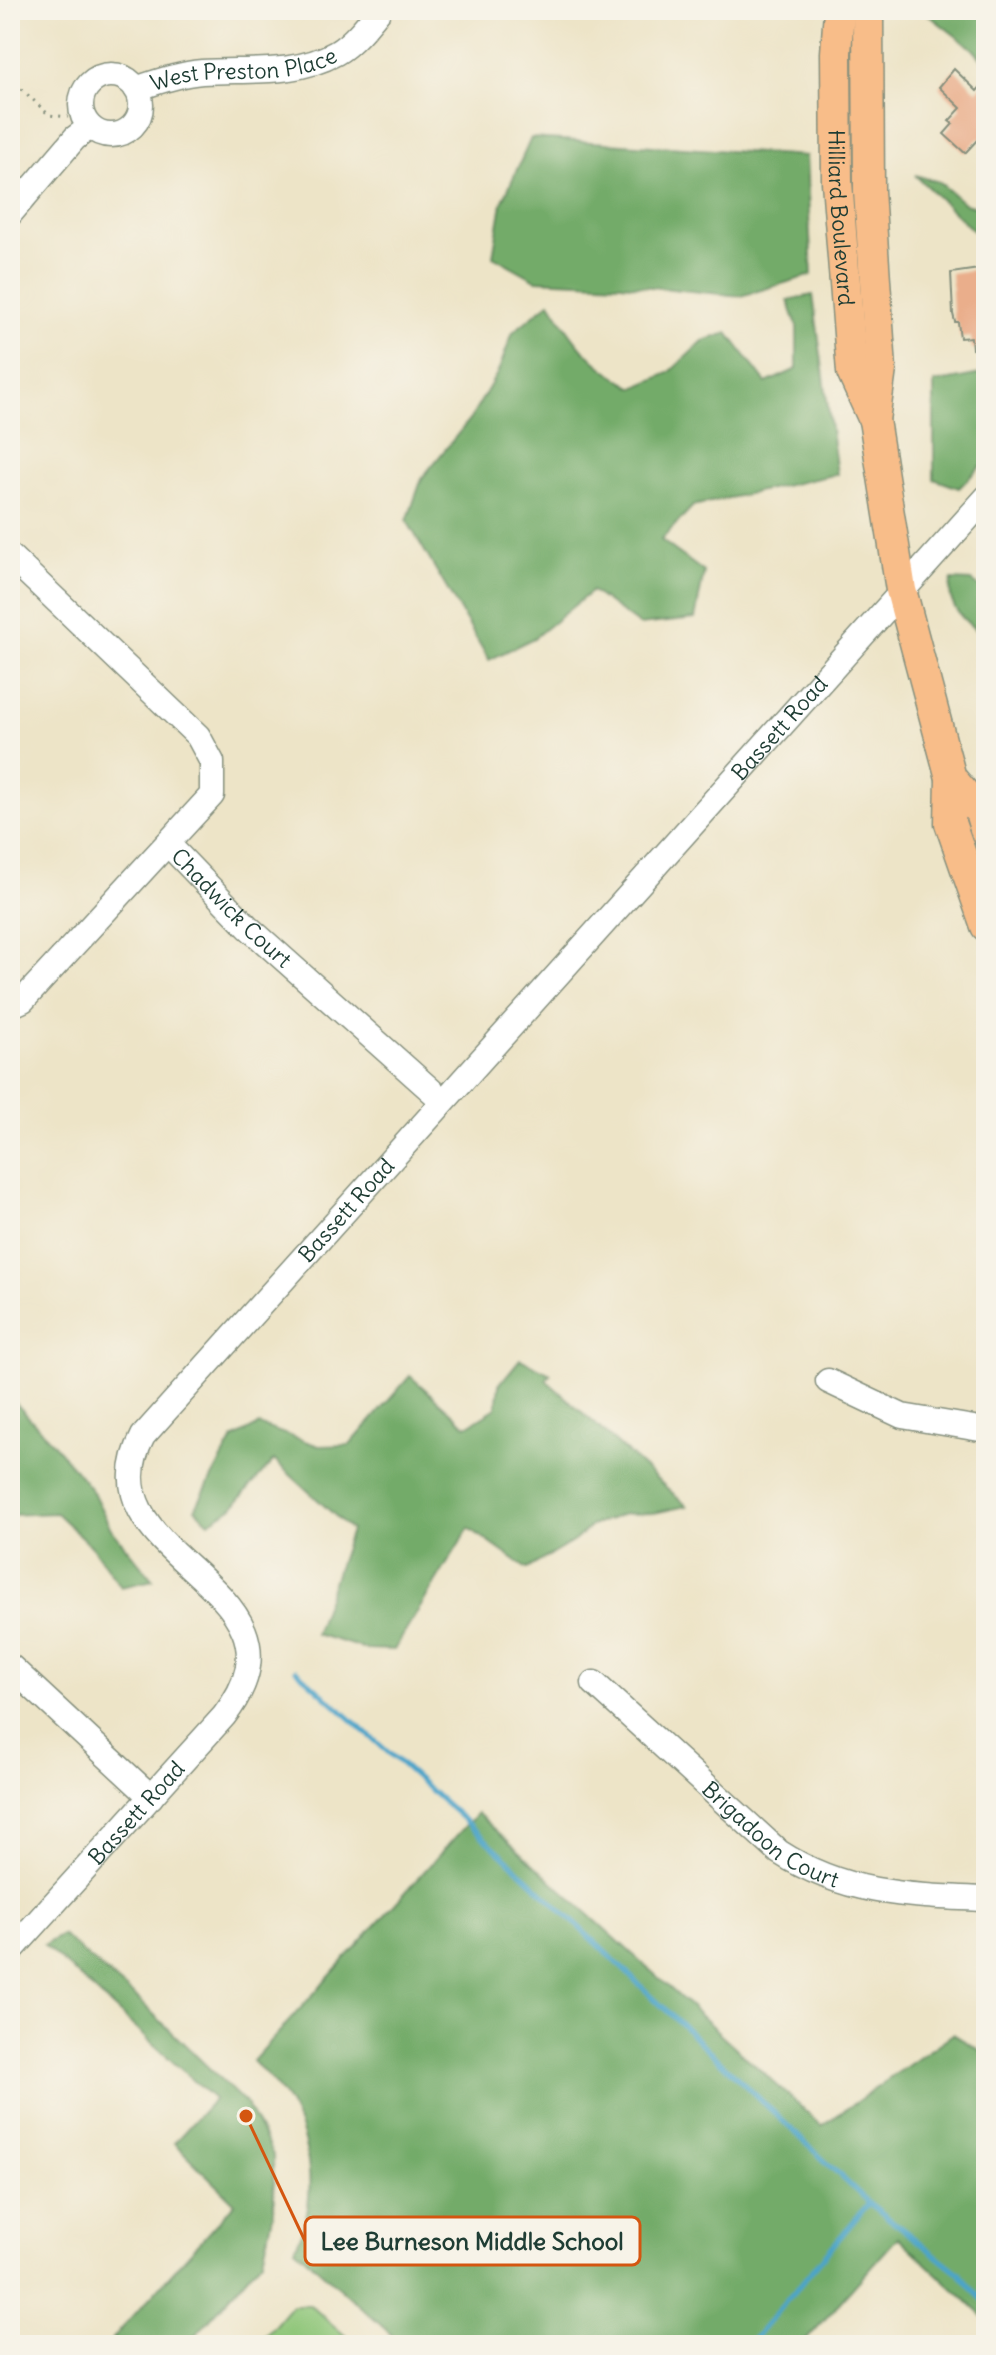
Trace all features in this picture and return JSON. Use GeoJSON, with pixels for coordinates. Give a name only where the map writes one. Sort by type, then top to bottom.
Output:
{"type":"FeatureCollection","features":[{"type":"Feature","properties":{"kind":"main road","name":"Hilliard Boulevard"},"geometry":{"type":"LineString","coordinates":[[839,10],[836,53],[837,182],[852,372],[874,420],[901,590],[951,778],[950,823],[986,926]]}},
{"type":"Feature","properties":{"kind":"main road","name":"Hilliard Boulevard"},"geometry":{"type":"LineString","coordinates":[[868,10],[869,191],[881,369],[874,420]]}},
{"type":"Feature","properties":{"kind":"main road","name":"Hilliard Boulevard"},"geometry":{"type":"LineString","coordinates":[[951,778],[980,812],[986,832]]}},
{"type":"Feature","properties":{"kind":"street","name":"West Preston Place"},"geometry":{"type":"LineString","coordinates":[[136,89],[202,72],[241,73],[298,67],[336,53],[367,26],[379,10]]}},
{"type":"Feature","properties":{"kind":"street","name":"West Preston Place"},"geometry":{"type":"LineString","coordinates":[[103,76],[120,76],[136,89],[140,112],[134,124],[126,130],[107,134],[87,122],[81,107],[82,94],[90,83],[103,76]]}},
{"type":"Feature","properties":{"kind":"street"},"geometry":{"type":"LineString","coordinates":[[10,214],[87,122]]}},
{"type":"Feature","properties":{"kind":"street","name":"Bassett Road"},"geometry":{"type":"LineString","coordinates":[[10,1952],[230,1707],[243,1682],[248,1651],[241,1626],[229,1605],[160,1538],[139,1510],[130,1482],[135,1453],[143,1436],[986,498]]}},
{"type":"Feature","properties":{"kind":"street","name":"Chadwick Court"},"geometry":{"type":"LineString","coordinates":[[10,556],[198,736],[212,762],[212,795],[168,844],[248,927],[443,1101]]}},
{"type":"Feature","properties":{"kind":"street"},"geometry":{"type":"LineString","coordinates":[[10,1006],[23,1000],[168,844]]}},
{"type":"Feature","properties":{"kind":"street"},"geometry":{"type":"LineString","coordinates":[[828,1381],[902,1416],[986,1430]]}},
{"type":"Feature","properties":{"kind":"street"},"geometry":{"type":"LineString","coordinates":[[10,1666],[151,1797]]}},
{"type":"Feature","properties":{"kind":"street","name":"Brigadoon Court"},"geometry":{"type":"LineString","coordinates":[[594,1683],[779,1852],[808,1871],[902,1896],[986,1899]]}},
{"type":"Feature","properties":{"kind":"path"},"geometry":{"type":"LineString","coordinates":[[10,78],[49,115],[87,122]]}},
{"type":"Feature","properties":{"kind":"green space"},"geometry":{"type":"Polygon","coordinates":[[[922,10],[986,10],[986,64],[973,49],[922,10]]]}},
{"type":"Feature","properties":{"kind":"green space"},"geometry":{"type":"Polygon","coordinates":[[[531,138],[806,156],[812,275],[741,296],[621,284],[536,280],[493,256],[502,203],[531,138]]]}},
{"type":"Feature","properties":{"kind":"green space"},"geometry":{"type":"Polygon","coordinates":[[[915,175],[939,182],[965,204],[986,210],[986,243],[915,175]]]}},
{"type":"Feature","properties":{"kind":"green space"},"geometry":{"type":"Polygon","coordinates":[[[813,295],[837,474],[693,506],[661,540],[704,572],[695,619],[639,625],[592,591],[534,638],[489,660],[407,521],[422,478],[471,418],[498,372],[513,332],[550,302],[585,351],[606,370],[634,388],[669,373],[703,341],[728,333],[766,383],[797,369],[797,326],[788,300],[813,295]]]}},
{"type":"Feature","properties":{"kind":"green space"},"geometry":{"type":"Polygon","coordinates":[[[986,373],[986,461],[959,488],[934,479],[934,383],[986,373]]]}},
{"type":"Feature","properties":{"kind":"green space"},"geometry":{"type":"Polygon","coordinates":[[[952,580],[972,581],[986,592],[986,638],[954,606],[950,589],[952,580]]]}},
{"type":"Feature","properties":{"kind":"green space"},"geometry":{"type":"Polygon","coordinates":[[[520,1359],[551,1374],[546,1380],[687,1506],[654,1513],[624,1514],[591,1526],[574,1541],[527,1569],[469,1528],[394,1650],[366,1649],[315,1634],[351,1530],[274,1460],[232,1508],[209,1522],[195,1509],[233,1439],[259,1425],[319,1446],[350,1445],[410,1376],[467,1426],[496,1408],[499,1385],[520,1359]]]}},
{"type":"Feature","properties":{"kind":"green space"},"geometry":{"type":"Polygon","coordinates":[[[10,1397],[93,1492],[111,1529],[153,1580],[121,1587],[92,1547],[56,1513],[10,1515],[10,1397]]]}},
{"type":"Feature","properties":{"kind":"green space"},"geometry":{"type":"Polygon","coordinates":[[[477,1813],[822,2126],[953,2034],[986,2054],[986,2319],[898,2237],[802,2345],[403,2345],[295,2248],[307,2213],[309,2195],[303,2138],[285,2098],[253,2061],[477,1813]]]}},
{"type":"Feature","properties":{"kind":"green space"},"geometry":{"type":"Polygon","coordinates":[[[62,1935],[139,2000],[247,2105],[273,2155],[274,2212],[263,2259],[187,2345],[107,2345],[235,2203],[174,2143],[214,2099],[44,1945],[62,1935]]]}},
{"type":"Feature","properties":{"kind":"green space"},"geometry":{"type":"Polygon","coordinates":[[[292,2305],[310,2305],[356,2345],[258,2345],[292,2305]]]}},
{"type":"Feature","properties":{"kind":"building"},"geometry":{"type":"Polygon","coordinates":[[[954,69],[977,91],[986,81],[986,140],[979,138],[965,153],[944,134],[953,124],[949,121],[961,108],[939,87],[954,69]]]}},
{"type":"Feature","properties":{"kind":"building"},"geometry":{"type":"Polygon","coordinates":[[[986,268],[986,347],[972,349],[971,337],[960,338],[958,322],[955,322],[951,273],[986,268]]]}},
{"type":"Feature","properties":{"kind":"waterway"},"geometry":{"type":"LineString","coordinates":[[296,1670],[502,1854],[869,2203],[960,2274],[986,2304]]}},
{"type":"Feature","properties":{"kind":"waterway"},"geometry":{"type":"LineString","coordinates":[[749,2345],[869,2203]]}},
{"type":"Feature","properties":{"kind":"place","name":"Lee Burneson Middle School"},"geometry":{"type":"Point","coordinates":[246,2116]}}]}
